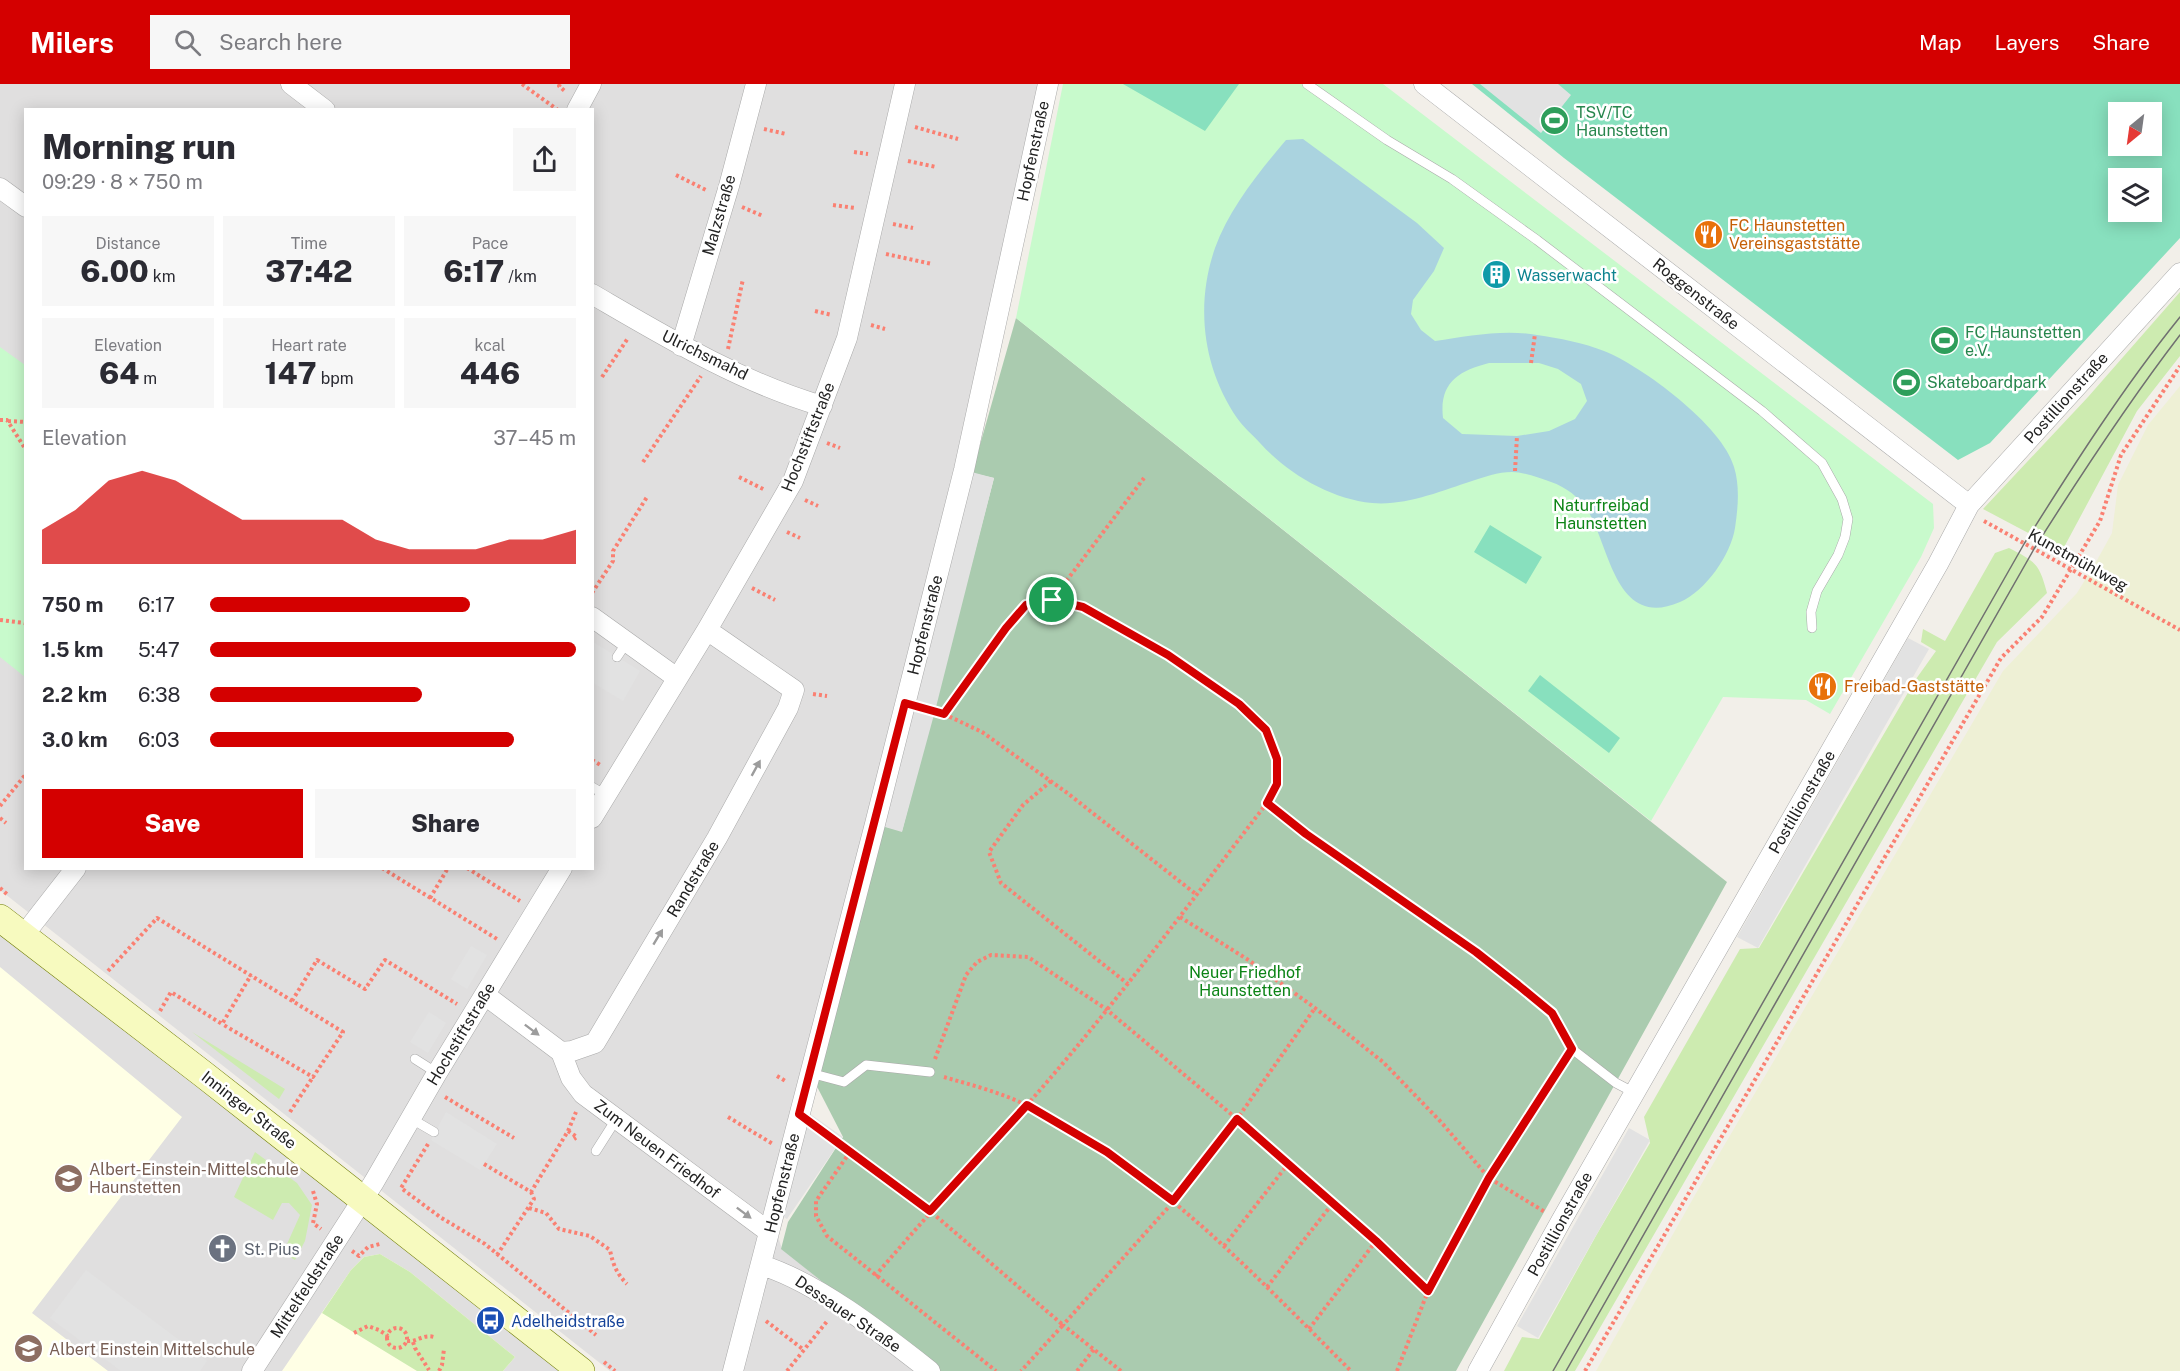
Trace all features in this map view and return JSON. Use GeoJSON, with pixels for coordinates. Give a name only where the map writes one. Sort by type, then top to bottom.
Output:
{"type":"FeatureCollection","features":[{"type":"Feature","properties":{"kind":"main road","name":"Inninger Straße"},"geometry":{"type":"LineString","coordinates":[[0,918],[212,1081],[581,1371]]}},
{"type":"Feature","properties":{"kind":"street"},"geometry":{"type":"LineString","coordinates":[[291,84],[322,108]]}},
{"type":"Feature","properties":{"kind":"street"},"geometry":{"type":"LineString","coordinates":[[578,108],[591,84]]}},
{"type":"Feature","properties":{"kind":"street","name":"Malzstraße"},"geometry":{"type":"LineString","coordinates":[[681,346],[729,186],[756,84]]}},
{"type":"Feature","properties":{"kind":"street","name":"Hochstiftstraße"},"geometry":{"type":"LineString","coordinates":[[594,810],[599,791],[678,678],[793,481],[847,338],[898,123],[905,84]]}},
{"type":"Feature","properties":{"kind":"street","name":"Hopfenstraße"},"geometry":{"type":"LineString","coordinates":[[733,1371],[964,470],[1048,84]]}},
{"type":"Feature","properties":{"kind":"street","name":"Roggenstraße"},"geometry":{"type":"LineString","coordinates":[[1424,84],[1969,504]]}},
{"type":"Feature","properties":{"kind":"street"},"geometry":{"type":"LineString","coordinates":[[0,188],[24,206]]}},
{"type":"Feature","properties":{"kind":"street","name":"Postillionstraße"},"geometry":{"type":"LineString","coordinates":[[1478,1371],[1561,1221],[1932,574],[1969,504],[2180,273]]}},
{"type":"Feature","properties":{"kind":"street","name":"Ulrichsmahd"},"geometry":{"type":"LineString","coordinates":[[594,295],[681,346],[786,395],[822,406]]}},
{"type":"Feature","properties":{"kind":"street"},"geometry":{"type":"LineString","coordinates":[[594,619],[622,649],[678,678]]}},
{"type":"Feature","properties":{"kind":"street","name":"Randstraße"},"geometry":{"type":"LineString","coordinates":[[561,1052],[572,1051],[595,1043],[717,838],[788,708],[794,690],[706,630]]}},
{"type":"Feature","properties":{"kind":"street"},"geometry":{"type":"LineString","coordinates":[[23,936],[74,870]]}},
{"type":"Feature","properties":{"kind":"street","name":"Hochstiftstraße"},"geometry":{"type":"LineString","coordinates":[[363,1200],[410,1118],[561,870]]}},
{"type":"Feature","properties":{"kind":"street"},"geometry":{"type":"LineString","coordinates":[[485,995],[561,1052]]}},
{"type":"Feature","properties":{"kind":"street","name":"Zum Neuen Friedhof"},"geometry":{"type":"LineString","coordinates":[[561,1052],[571,1078],[583,1094],[769,1232]]}},
{"type":"Feature","properties":{"kind":"street","name":"Mittelfeldstraße"},"geometry":{"type":"LineString","coordinates":[[252,1371],[363,1200]]}},
{"type":"Feature","properties":{"kind":"street","name":"Dessauer Straße"},"geometry":{"type":"LineString","coordinates":[[761,1265],[784,1272],[839,1305],[930,1371]]}},
{"type":"Feature","properties":{"kind":"lane"},"geometry":{"type":"LineString","coordinates":[[1307,84],[1387,140],[1452,179],[1538,240],[1762,411],[1822,463],[1842,499],[1848,519],[1845,537],[1838,555],[1817,591],[1811,612],[1812,628]]}},
{"type":"Feature","properties":{"kind":"lane"},"geometry":{"type":"LineString","coordinates":[[1572,1049],[1616,1083],[1635,1093]]}},
{"type":"Feature","properties":{"kind":"lane"},"geometry":{"type":"LineString","coordinates":[[415,1059],[433,1080]]}},
{"type":"Feature","properties":{"kind":"lane"},"geometry":{"type":"LineString","coordinates":[[810,1072],[844,1082],[866,1065],[930,1072]]}},
{"type":"Feature","properties":{"kind":"lane"},"geometry":{"type":"LineString","coordinates":[[410,1118],[432,1136]]}},
{"type":"Feature","properties":{"kind":"lane"},"geometry":{"type":"LineString","coordinates":[[596,1151],[616,1118]]}},
{"type":"Feature","properties":{"kind":"path"},"geometry":{"type":"LineString","coordinates":[[522,84],[555,108]]}},
{"type":"Feature","properties":{"kind":"path"},"geometry":{"type":"LineString","coordinates":[[898,123],[958,139]]}},
{"type":"Feature","properties":{"kind":"path"},"geometry":{"type":"LineString","coordinates":[[889,157],[936,167]]}},
{"type":"Feature","properties":{"kind":"path"},"geometry":{"type":"LineString","coordinates":[[867,251],[932,264]]}},
{"type":"Feature","properties":{"kind":"path"},"geometry":{"type":"LineString","coordinates":[[643,462],[718,363],[743,279]]}},
{"type":"Feature","properties":{"kind":"path"},"geometry":{"type":"LineString","coordinates":[[602,377],[639,321]]}},
{"type":"Feature","properties":{"kind":"path"},"geometry":{"type":"LineString","coordinates":[[1531,363],[1535,334]]}},
{"type":"Feature","properties":{"kind":"path"},"geometry":{"type":"LineString","coordinates":[[1585,1371],[2001,658],[2042,617],[2100,521],[2121,455],[2180,366]]}},
{"type":"Feature","properties":{"kind":"path"},"geometry":{"type":"LineString","coordinates":[[0,420],[24,422]]}},
{"type":"Feature","properties":{"kind":"path"},"geometry":{"type":"LineString","coordinates":[[7,420],[24,447]]}},
{"type":"Feature","properties":{"kind":"path"},"geometry":{"type":"LineString","coordinates":[[1515,471],[1517,436]]}},
{"type":"Feature","properties":{"kind":"path"},"geometry":{"type":"LineString","coordinates":[[739,477],[783,499]]}},
{"type":"Feature","properties":{"kind":"path"},"geometry":{"type":"LineString","coordinates":[[1052,600],[1144,478]]}},
{"type":"Feature","properties":{"kind":"path"},"geometry":{"type":"LineString","coordinates":[[594,590],[613,561],[613,551],[647,497]]}},
{"type":"Feature","properties":{"kind":"path","name":"Kunstmühlweg"},"geometry":{"type":"LineString","coordinates":[[1969,504],[1982,520],[2180,630]]}},
{"type":"Feature","properties":{"kind":"path"},"geometry":{"type":"LineString","coordinates":[[875,1276],[930,1211],[1027,1105],[1128,984],[1267,803],[1277,784],[1277,759],[1266,730],[1239,704],[1168,655],[1083,607],[1052,600],[1026,605],[1006,628],[944,714]]}},
{"type":"Feature","properties":{"kind":"path"},"geometry":{"type":"LineString","coordinates":[[0,620],[24,623]]}},
{"type":"Feature","properties":{"kind":"path"},"geometry":{"type":"LineString","coordinates":[[905,703],[944,714],[982,732],[1051,781],[1197,894]]}},
{"type":"Feature","properties":{"kind":"path"},"geometry":{"type":"LineString","coordinates":[[0,806],[24,777]]}},
{"type":"Feature","properties":{"kind":"path"},"geometry":{"type":"LineString","coordinates":[[1051,781],[1023,805],[989,852],[1001,883],[1128,984]]}},
{"type":"Feature","properties":{"kind":"path"},"geometry":{"type":"LineString","coordinates":[[1267,803],[1333,854],[1476,952],[1518,985],[1552,1013],[1572,1049],[1489,1178],[1428,1291],[1398,1371]]}},
{"type":"Feature","properties":{"kind":"path"},"geometry":{"type":"LineString","coordinates":[[0,818],[6,823]]}},
{"type":"Feature","properties":{"kind":"path"},"geometry":{"type":"LineString","coordinates":[[385,870],[513,949]]}},
{"type":"Feature","properties":{"kind":"path"},"geometry":{"type":"LineString","coordinates":[[430,898],[447,870]]}},
{"type":"Feature","properties":{"kind":"path"},"geometry":{"type":"LineString","coordinates":[[470,870],[536,911]]}},
{"type":"Feature","properties":{"kind":"path"},"geometry":{"type":"LineString","coordinates":[[1180,916],[1250,961],[1315,1008],[1383,1062],[1442,1122],[1489,1178],[1561,1221]]}},
{"type":"Feature","properties":{"kind":"path"},"geometry":{"type":"LineString","coordinates":[[106,973],[157,918],[343,1032],[288,1115]]}},
{"type":"Feature","properties":{"kind":"path"},"geometry":{"type":"LineString","coordinates":[[1352,1371],[1224,1246],[1173,1201],[1107,1152],[1027,1105],[930,1072],[966,975],[976,962],[991,955],[1028,957],[1106,1009],[1333,1203],[1428,1291]]}},
{"type":"Feature","properties":{"kind":"path"},"geometry":{"type":"LineString","coordinates":[[292,1001],[317,960],[365,989],[385,960],[473,1014]]}},
{"type":"Feature","properties":{"kind":"path"},"geometry":{"type":"LineString","coordinates":[[222,1024],[251,975]]}},
{"type":"Feature","properties":{"kind":"path"},"geometry":{"type":"LineString","coordinates":[[157,1015],[171,992],[313,1077]]}},
{"type":"Feature","properties":{"kind":"path"},"geometry":{"type":"LineString","coordinates":[[1021,1371],[1173,1201],[1237,1119],[1315,1008]]}},
{"type":"Feature","properties":{"kind":"path"},"geometry":{"type":"LineString","coordinates":[[433,1080],[514,1138]]}},
{"type":"Feature","properties":{"kind":"path"},"geometry":{"type":"LineString","coordinates":[[531,1192],[568,1131],[583,1094]]}},
{"type":"Feature","properties":{"kind":"path"},"geometry":{"type":"LineString","coordinates":[[799,1114],[930,1211],[1063,1325],[1121,1371]]}},
{"type":"Feature","properties":{"kind":"path"},"geometry":{"type":"LineString","coordinates":[[728,1118],[789,1153]]}},
{"type":"Feature","properties":{"kind":"path"},"geometry":{"type":"LineString","coordinates":[[568,1131],[577,1137],[574,1139]]}},
{"type":"Feature","properties":{"kind":"path"},"geometry":{"type":"LineString","coordinates":[[432,1136],[401,1188],[440,1217],[475,1238],[596,1335]]}},
{"type":"Feature","properties":{"kind":"path"},"geometry":{"type":"LineString","coordinates":[[850,1152],[816,1201],[816,1216],[827,1236],[996,1371]]}},
{"type":"Feature","properties":{"kind":"path"},"geometry":{"type":"LineString","coordinates":[[484,1164],[531,1192],[534,1199],[497,1255]]}},
{"type":"Feature","properties":{"kind":"path"},"geometry":{"type":"LineString","coordinates":[[1224,1246],[1288,1164]]}},
{"type":"Feature","properties":{"kind":"path"},"geometry":{"type":"LineString","coordinates":[[1267,1287],[1333,1203]]}},
{"type":"Feature","properties":{"kind":"path"},"geometry":{"type":"LineString","coordinates":[[529,1208],[546,1213],[559,1229],[590,1236],[610,1250],[614,1266],[619,1276],[627,1284]]}},
{"type":"Feature","properties":{"kind":"path"},"geometry":{"type":"LineString","coordinates":[[1309,1329],[1376,1241]]}},
{"type":"Feature","properties":{"kind":"path"},"geometry":{"type":"LineString","coordinates":[[787,1371],[839,1305]]}},
{"type":"Feature","properties":{"kind":"path"},"geometry":{"type":"LineString","coordinates":[[750,1309],[804,1350]]}},
{"type":"Feature","properties":{"kind":"path"},"geometry":{"type":"LineString","coordinates":[[354,1333],[369,1326],[388,1336]]}},
{"type":"Feature","properties":{"kind":"path"},"geometry":{"type":"LineString","coordinates":[[400,1328],[405,1332],[407,1341],[403,1346],[396,1348],[391,1345],[388,1336],[390,1330],[400,1328]]}},
{"type":"Feature","properties":{"kind":"path"},"geometry":{"type":"LineString","coordinates":[[407,1341],[413,1342],[427,1335],[434,1336]]}},
{"type":"Feature","properties":{"kind":"path"},"geometry":{"type":"LineString","coordinates":[[413,1342],[429,1371]]}},
{"type":"Feature","properties":{"kind":"path"},"geometry":{"type":"LineString","coordinates":[[1077,1371],[1094,1348]]}},
{"type":"Feature","properties":{"kind":"path"},"geometry":{"type":"LineString","coordinates":[[439,1371],[444,1349]]}},
{"type":"Feature","properties":{"kind":"shaded area"},"geometry":{"type":"Polygon","coordinates":[[[0,84],[1051,84],[769,1209],[782,1249],[935,1371],[610,1371],[0,890],[0,84]]]}},
{"type":"Feature","properties":{"kind":"shaded area"},"geometry":{"type":"Polygon","coordinates":[[[1480,84],[1558,84],[1571,95],[1541,133],[1480,84]]]}},
{"type":"Feature","properties":{"kind":"shaded area"},"geometry":{"type":"Polygon","coordinates":[[[2180,386],[2180,1371],[1596,1371],[1695,1195],[2003,671],[2077,593],[2096,562],[2112,533],[2118,485],[2148,425],[2180,386]]]}},
{"type":"Feature","properties":{"kind":"shaded area"},"geometry":{"type":"Polygon","coordinates":[[[964,470],[994,478],[902,832],[875,824],[964,470]]]}},
{"type":"Feature","properties":{"kind":"shaded area"},"geometry":{"type":"Polygon","coordinates":[[[1908,638],[1929,649],[1758,948],[1737,937],[1908,638]]]}},
{"type":"Feature","properties":{"kind":"shaded area"},"geometry":{"type":"Polygon","coordinates":[[[594,643],[640,671],[623,701],[594,684],[594,643]]]}},
{"type":"Feature","properties":{"kind":"shaded area"},"geometry":{"type":"Polygon","coordinates":[[[0,926],[559,1371],[0,1371],[0,926]]]}},
{"type":"Feature","properties":{"kind":"shaded area"},"geometry":{"type":"Polygon","coordinates":[[[471,946],[487,955],[467,989],[451,979],[471,946]]]}},
{"type":"Feature","properties":{"kind":"shaded area","name":"Albert-Einstein-Mittelschule Haunstetten"},"geometry":{"type":"Polygon","coordinates":[[[0,967],[182,1117],[32,1313],[108,1371],[0,1371],[0,967]]]}},
{"type":"Feature","properties":{"kind":"shaded area"},"geometry":{"type":"Polygon","coordinates":[[[429,1012],[446,1023],[428,1053],[410,1042],[429,1012]]]}},
{"type":"Feature","properties":{"kind":"shaded area"},"geometry":{"type":"Polygon","coordinates":[[[806,1111],[843,1137],[787,1219],[779,1214],[806,1111]]]}},
{"type":"Feature","properties":{"kind":"shaded area"},"geometry":{"type":"Polygon","coordinates":[[[446,1112],[497,1144],[480,1170],[431,1140],[446,1112]]]}},
{"type":"Feature","properties":{"kind":"shaded area"},"geometry":{"type":"Polygon","coordinates":[[[1629,1128],[1650,1140],[1538,1338],[1517,1326],[1629,1128]]]}},
{"type":"Feature","properties":{"kind":"shaded area"},"geometry":{"type":"Polygon","coordinates":[[[380,1254],[410,1272],[515,1357],[503,1371],[282,1371],[351,1270],[364,1257],[380,1254]]]}},
{"type":"Feature","properties":{"kind":"shaded area"},"geometry":{"type":"Polygon","coordinates":[[[86,1270],[207,1361],[200,1371],[121,1371],[50,1318],[86,1270]]]}},
{"type":"Feature","properties":{"kind":"green space","name":"Naturfreibad Haunstetten"},"geometry":{"type":"Polygon","coordinates":[[[1063,84],[1383,84],[1933,504],[1934,528],[1921,557],[1830,714],[1806,700],[1723,697],[1651,821],[1016,318],[1063,84]]]}},
{"type":"Feature","properties":{"kind":"green space"},"geometry":{"type":"Polygon","coordinates":[[[1123,84],[1239,84],[1205,131],[1123,84]]]}},
{"type":"Feature","properties":{"kind":"green space","name":"FC Haunstetten e.V."},"geometry":{"type":"Polygon","coordinates":[[[1472,84],[2180,84],[2180,238],[1990,443],[1958,460],[1564,158],[1472,84]]]}},
{"type":"Feature","properties":{"kind":"green space"},"geometry":{"type":"Polygon","coordinates":[[[2180,292],[2180,356],[2137,411],[2062,551],[1983,509],[2088,397],[2180,292]]]}},
{"type":"Feature","properties":{"kind":"green space","name":"Neuer Friedhof Haunstetten"},"geometry":{"type":"Polygon","coordinates":[[[1016,318],[1727,882],[1456,1371],[935,1371],[781,1249],[788,1222],[843,1137],[810,1073],[875,824],[902,831],[994,478],[972,473],[1016,318]]]}},
{"type":"Feature","properties":{"kind":"green space"},"geometry":{"type":"Polygon","coordinates":[[[0,347],[24,364],[24,676],[0,657],[0,347]]]}},
{"type":"Feature","properties":{"kind":"green space"},"geometry":{"type":"Polygon","coordinates":[[[1490,525],[1542,557],[1526,584],[1474,552],[1490,525]]]}},
{"type":"Feature","properties":{"kind":"green space"},"geometry":{"type":"Polygon","coordinates":[[[2009,548],[2035,564],[2047,593],[1997,642],[1575,1371],[1504,1371],[1522,1337],[1539,1339],[1650,1143],[1644,1117],[1740,949],[1759,948],[1916,679],[1936,651],[1921,642],[1923,629],[1945,641],[1995,553],[2009,548]]]}},
{"type":"Feature","properties":{"kind":"green space"},"geometry":{"type":"Polygon","coordinates":[[[1540,675],[1620,738],[1609,753],[1528,691],[1540,675]]]}},
{"type":"Feature","properties":{"kind":"green space"},"geometry":{"type":"Polygon","coordinates":[[[192,1032],[285,1089],[279,1099],[192,1032]]]}},
{"type":"Feature","properties":{"kind":"green space"},"geometry":{"type":"Polygon","coordinates":[[[255,1152],[297,1183],[312,1205],[305,1241],[295,1260],[283,1253],[300,1215],[289,1203],[282,1203],[273,1220],[234,1197],[255,1152]]]}},
{"type":"Feature","properties":{"kind":"green space"},"geometry":{"type":"Polygon","coordinates":[[[380,1254],[410,1272],[515,1357],[503,1371],[417,1371],[322,1313],[351,1270],[364,1257],[380,1254]]]}},
{"type":"Feature","properties":{"kind":"water"},"geometry":{"type":"Polygon","coordinates":[[[1303,139],[1417,223],[1444,248],[1434,271],[1413,300],[1411,314],[1421,330],[1435,341],[1486,334],[1524,333],[1580,343],[1604,351],[1639,370],[1659,383],[1698,416],[1727,451],[1734,467],[1738,489],[1733,538],[1723,560],[1708,581],[1690,597],[1680,602],[1659,608],[1642,605],[1629,595],[1618,581],[1585,506],[1567,490],[1547,480],[1522,473],[1507,472],[1486,476],[1410,500],[1385,503],[1357,501],[1326,490],[1297,475],[1271,454],[1242,425],[1225,399],[1210,358],[1204,314],[1205,292],[1215,248],[1228,219],[1255,178],[1286,140],[1303,139]],[[1489,363],[1468,370],[1453,380],[1448,387],[1444,396],[1443,418],[1462,434],[1517,436],[1549,431],[1575,419],[1587,401],[1581,384],[1558,369],[1539,363],[1489,363]]]}},
{"type":"Feature","properties":{"kind":"tram line"},"geometry":{"type":"LineString","coordinates":[[1553,1371],[2024,544],[2118,400],[2180,317]]}},
{"type":"Feature","properties":{"kind":"tram line"},"geometry":{"type":"LineString","coordinates":[[1566,1371],[2034,549],[2104,440],[2180,335]]}},
{"type":"Feature","properties":{"kind":"place","name":"TSV/TC Haunstetten"},"geometry":{"type":"Point","coordinates":[1555,121]}},
{"type":"Feature","properties":{"kind":"place","name":"FC Haunstetten Vereinsgaststätte"},"geometry":{"type":"Point","coordinates":[1708,234]}},
{"type":"Feature","properties":{"kind":"place","name":"Wasserwacht"},"geometry":{"type":"Point","coordinates":[1496,275]}},
{"type":"Feature","properties":{"kind":"place","name":"FC Haunstetten e.V."},"geometry":{"type":"Point","coordinates":[1944,341]}},
{"type":"Feature","properties":{"kind":"place","name":"Skateboardpark"},"geometry":{"type":"Point","coordinates":[1906,382]}},
{"type":"Feature","properties":{"kind":"place","name":"Freibad-Gaststätte"},"geometry":{"type":"Point","coordinates":[1823,686]}},
{"type":"Feature","properties":{"kind":"place","name":"Albert-Einstein-Mittelschule Haunstetten"},"geometry":{"type":"Point","coordinates":[68,1178]}},
{"type":"Feature","properties":{"kind":"place","name":"St. Pius"},"geometry":{"type":"Point","coordinates":[223,1249]}},
{"type":"Feature","properties":{"kind":"place","name":"Adelheidstraße"},"geometry":{"type":"Point","coordinates":[490,1321]}},
{"type":"Feature","properties":{"kind":"place","name":"Albert Einstein Mittelschule"},"geometry":{"type":"Point","coordinates":[28,1349]}},
{"type":"Feature","properties":{"kind":"route"},"geometry":{"type":"LineString","coordinates":[[1052,600],[1083,607],[1168,655],[1239,704],[1266,730],[1277,759],[1277,784],[1267,803],[1306,834],[1476,952],[1518,985],[1552,1013],[1572,1049],[1489,1178],[1428,1291],[1376,1241],[1237,1119],[1173,1201],[1107,1152],[1027,1105],[930,1211],[799,1114],[905,703],[944,714],[1006,628],[1026,605],[1052,600]]}}]}
